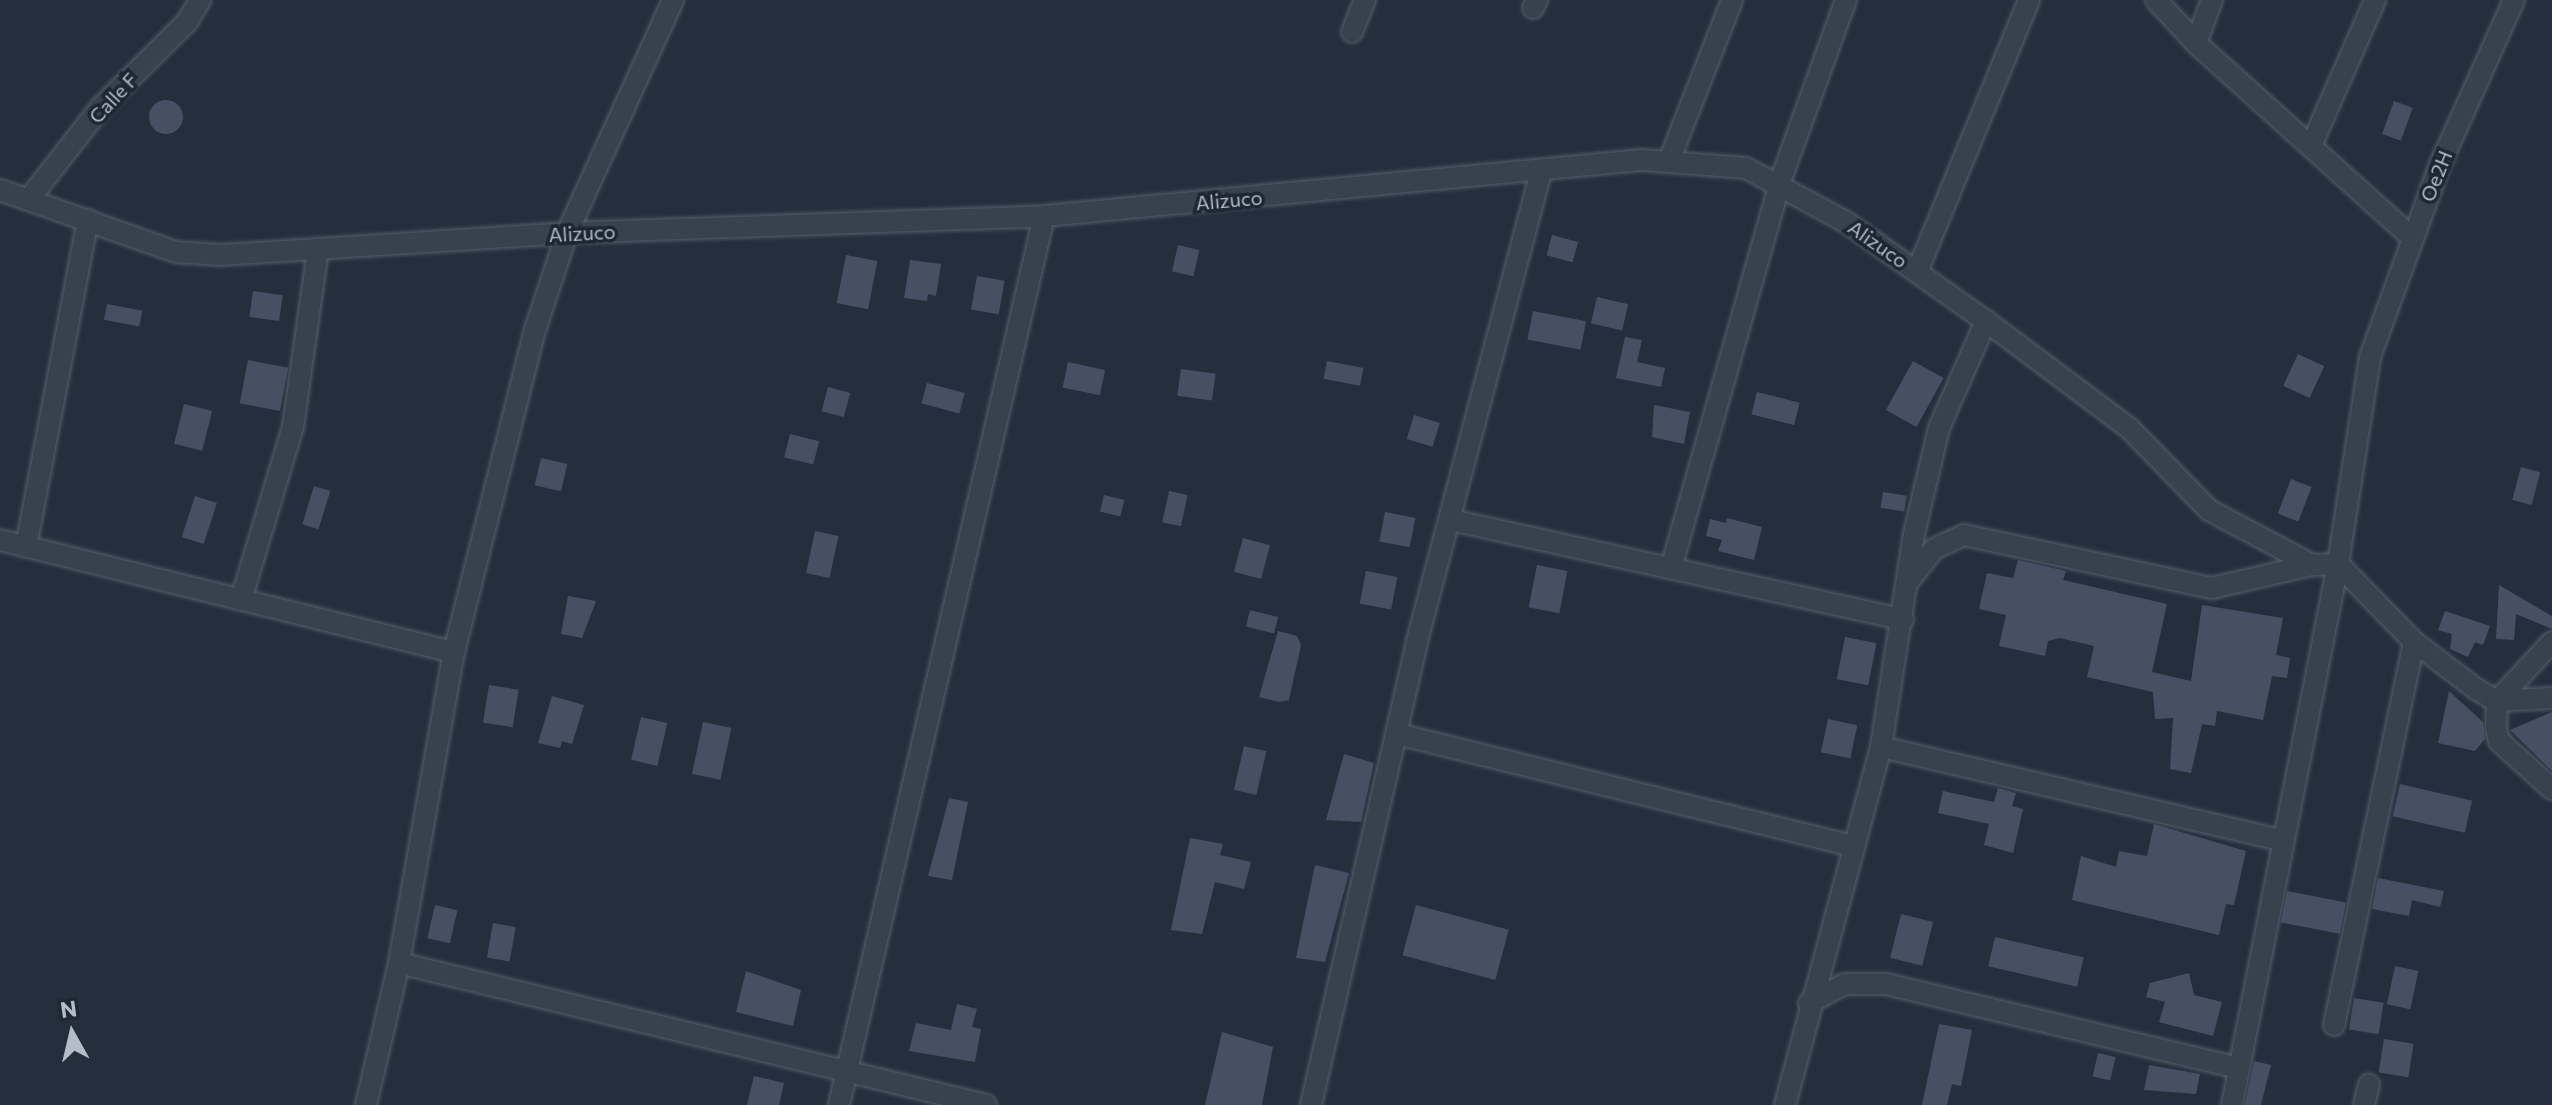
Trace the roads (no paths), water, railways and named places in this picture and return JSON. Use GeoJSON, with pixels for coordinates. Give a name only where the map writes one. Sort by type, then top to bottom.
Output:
{"type":"FeatureCollection","features":[{"type":"Feature","properties":{"kind":"street","name":"Calle F"},"geometry":{"type":"LineString","coordinates":[[29,199],[101,107],[187,22],[200,0]]}},
{"type":"Feature","properties":{"kind":"street"},"geometry":{"type":"LineString","coordinates":[[366,1105],[399,963],[454,652],[535,330],[567,233],[673,0]]}},
{"type":"Feature","properties":{"kind":"street"},"geometry":{"type":"LineString","coordinates":[[1352,32],[1365,0]]}},
{"type":"Feature","properties":{"kind":"street"},"geometry":{"type":"LineString","coordinates":[[1669,161],[1732,0]]}},
{"type":"Feature","properties":{"kind":"street"},"geometry":{"type":"LineString","coordinates":[[1671,568],[1780,182],[1846,0]]}},
{"type":"Feature","properties":{"kind":"street"},"geometry":{"type":"LineString","coordinates":[[1917,272],[2029,0]]}},
{"type":"Feature","properties":{"kind":"street"},"geometry":{"type":"LineString","coordinates":[[2156,0],[2196,43],[2411,237]]}},
{"type":"Feature","properties":{"kind":"street"},"geometry":{"type":"LineString","coordinates":[[2196,43],[2212,0]]}},
{"type":"Feature","properties":{"kind":"street"},"geometry":{"type":"LineString","coordinates":[[2311,146],[2375,0]]}},
{"type":"Feature","properties":{"kind":"street","name":"Oe2H"},"geometry":{"type":"LineString","coordinates":[[2232,1105],[2235,1067],[2338,564],[2370,357],[2411,237],[2514,0]]}},
{"type":"Feature","properties":{"kind":"street","name":"Alizuco"},"geometry":{"type":"LineString","coordinates":[[0,190],[176,252],[318,249],[567,233],[1044,216],[1669,161],[1746,168],[1780,182],[1986,321],[2129,428],[2209,510],[2312,565]]}},
{"type":"Feature","properties":{"kind":"street"},"geometry":{"type":"LineString","coordinates":[[1311,1105],[1397,734],[1541,172]]}},
{"type":"Feature","properties":{"kind":"street"},"geometry":{"type":"LineString","coordinates":[[839,1105],[1044,216]]}},
{"type":"Feature","properties":{"kind":"street"},"geometry":{"type":"LineString","coordinates":[[26,547],[88,220]]}},
{"type":"Feature","properties":{"kind":"street"},"geometry":{"type":"LineString","coordinates":[[241,600],[293,427],[318,249]]}},
{"type":"Feature","properties":{"kind":"street"},"geometry":{"type":"LineString","coordinates":[[1785,1105],[1809,1003],[1881,747],[1907,583],[1939,428],[1986,321]]}},
{"type":"Feature","properties":{"kind":"street"},"geometry":{"type":"LineString","coordinates":[[1451,520],[1903,619]]}},
{"type":"Feature","properties":{"kind":"street"},"geometry":{"type":"LineString","coordinates":[[1907,583],[1934,549],[1964,535],[2212,588],[2312,565],[2338,564],[2414,642],[2497,701],[2552,698]]}},
{"type":"Feature","properties":{"kind":"street"},"geometry":{"type":"LineString","coordinates":[[0,540],[454,652]]}},
{"type":"Feature","properties":{"kind":"street"},"geometry":{"type":"LineString","coordinates":[[2334,1025],[2414,642]]}},
{"type":"Feature","properties":{"kind":"street"},"geometry":{"type":"LineString","coordinates":[[2552,642],[2497,701],[2499,741],[2552,789]]}},
{"type":"Feature","properties":{"kind":"street"},"geometry":{"type":"LineString","coordinates":[[1397,734],[1854,846]]}},
{"type":"Feature","properties":{"kind":"street"},"geometry":{"type":"LineString","coordinates":[[1881,747],[2281,840]]}},
{"type":"Feature","properties":{"kind":"street"},"geometry":{"type":"LineString","coordinates":[[399,963],[846,1074],[986,1105]]}},
{"type":"Feature","properties":{"kind":"street"},"geometry":{"type":"LineString","coordinates":[[1809,1003],[1844,984],[1886,984],[2235,1067]]}}]}
